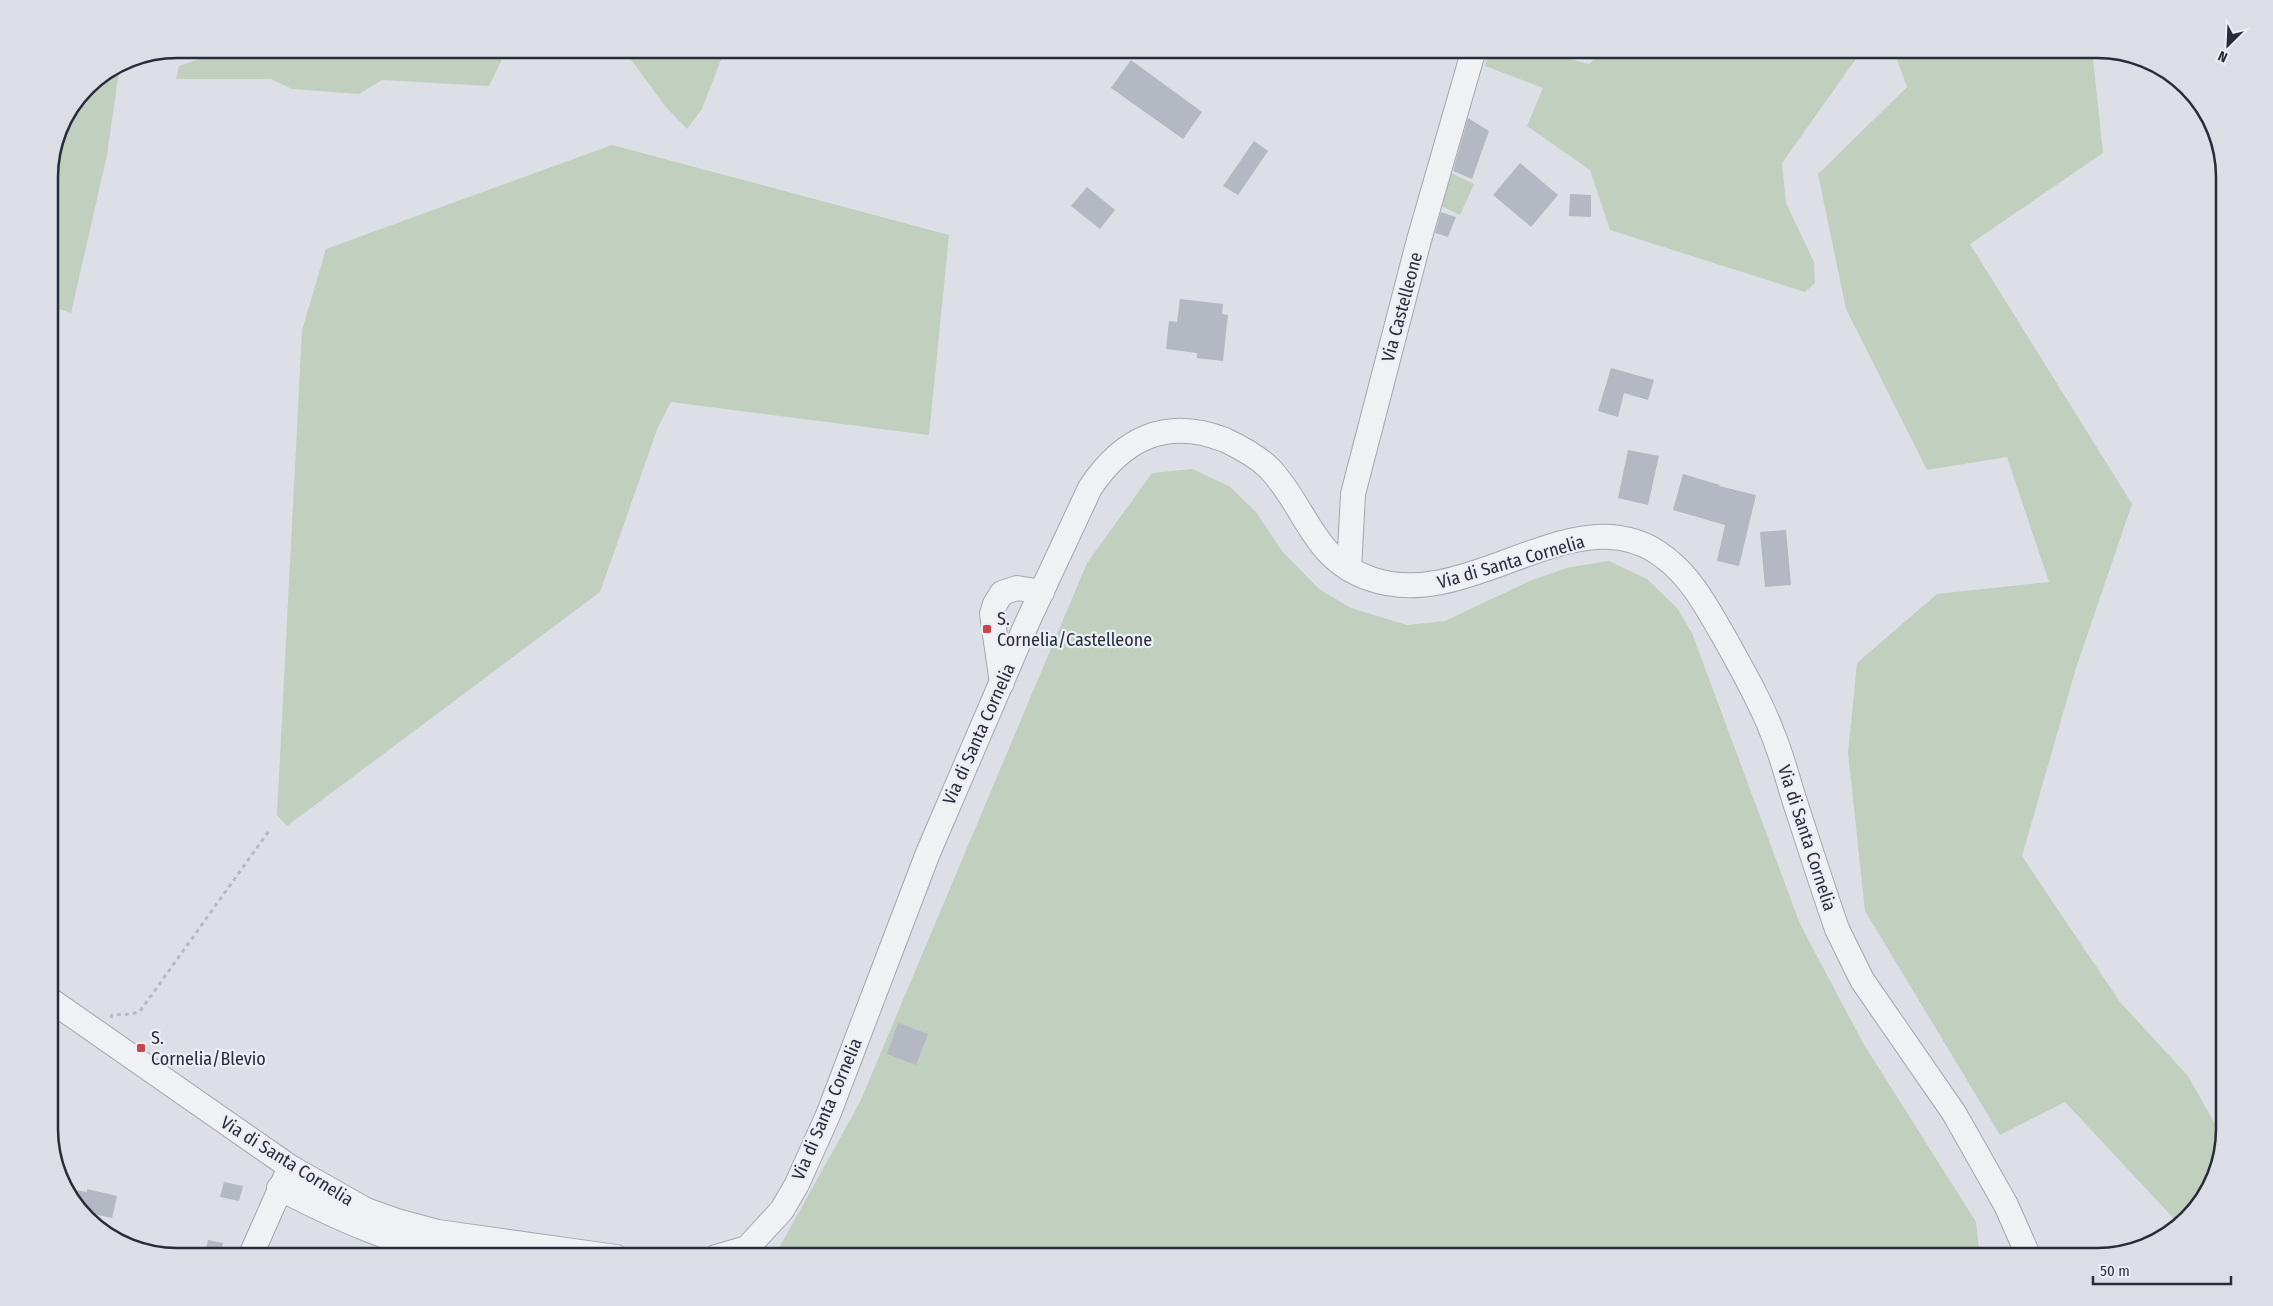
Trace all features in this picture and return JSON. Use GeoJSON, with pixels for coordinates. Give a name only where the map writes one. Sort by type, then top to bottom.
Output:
{"type":"FeatureCollection","features":[{"type":"Feature","properties":{"kind":"street","name":"Via Castelleone"},"geometry":{"type":"LineString","coordinates":[[1349,569],[1353,494],[1419,240],[1471,58]]}},
{"type":"Feature","properties":{"kind":"street","name":"Via di Santa Cornelia"},"geometry":{"type":"LineString","coordinates":[[750,1248],[782,1210],[800,1178],[828,1115],[928,853],[1042,592],[1090,488],[1100,474],[1130,445],[1146,436],[1166,431],[1197,432],[1218,438],[1240,446],[1261,460],[1286,490],[1320,544],[1349,569],[1384,583],[1426,586],[1468,577],[1528,553],[1562,543],[1601,537],[1618,538],[1642,545],[1662,555],[1675,566],[1703,600],[1735,657],[1772,732],[1837,929],[1849,956],[1890,1022],[1954,1113],[2002,1196],[2026,1248]]}},
{"type":"Feature","properties":{"kind":"street"},"geometry":{"type":"LineString","coordinates":[[1002,683],[992,614],[995,604],[1002,593],[1017,588],[1042,592]]}},
{"type":"Feature","properties":{"kind":"street","name":"Via di Santa Cornelia"},"geometry":{"type":"LineString","coordinates":[[58,1005],[290,1167],[350,1203],[414,1226],[505,1243],[545,1248]]}},
{"type":"Feature","properties":{"kind":"street"},"geometry":{"type":"LineString","coordinates":[[254,1248],[290,1167]]}},
{"type":"Feature","properties":{"kind":"street","name":"Via di Santa Cornelia"},"geometry":{"type":"LineString","coordinates":[[279,1188],[344,1220],[414,1248]]}},
{"type":"Feature","properties":{"kind":"path"},"geometry":{"type":"LineString","coordinates":[[104,1037],[112,1015],[132,1014],[140,1011],[269,831]]}},
{"type":"Feature","properties":{"kind":"green space"},"geometry":{"type":"Polygon","coordinates":[[[202,58],[503,58],[489,86],[382,80],[359,94],[292,89],[271,79],[176,79],[179,66],[202,58]]]}},
{"type":"Feature","properties":{"kind":"green space"},"geometry":{"type":"Polygon","coordinates":[[[630,58],[722,58],[702,109],[687,129],[665,106],[630,58]]]}},
{"type":"Feature","properties":{"kind":"green space"},"geometry":{"type":"Polygon","coordinates":[[[1487,58],[1565,58],[1589,64],[1596,58],[1857,58],[1782,163],[1786,203],[1814,262],[1815,283],[1805,292],[1610,230],[1590,170],[1527,126],[1543,88],[1485,66],[1487,58]]]}},
{"type":"Feature","properties":{"kind":"green space"},"geometry":{"type":"Polygon","coordinates":[[[1896,58],[2093,58],[2103,153],[1970,244],[2132,504],[2076,668],[2022,856],[2120,1002],[2188,1076],[2216,1125],[2211,1160],[2200,1189],[2175,1219],[2065,1102],[2000,1135],[1865,911],[1848,753],[1857,663],[1937,594],[2049,582],[2007,457],[1927,470],[1846,309],[1818,174],[1907,87],[1896,58]]]}},
{"type":"Feature","properties":{"kind":"green space"},"geometry":{"type":"Polygon","coordinates":[[[119,73],[107,155],[71,313],[58,308],[59,161],[62,146],[73,117],[92,92],[119,73]]]}},
{"type":"Feature","properties":{"kind":"green space"},"geometry":{"type":"Polygon","coordinates":[[[612,145],[949,235],[929,435],[671,402],[658,427],[600,592],[287,826],[277,815],[302,330],[326,249],[612,145]]]}},
{"type":"Feature","properties":{"kind":"green space"},"geometry":{"type":"Polygon","coordinates":[[[1447,171],[1474,184],[1460,215],[1437,204],[1447,171]]]}},
{"type":"Feature","properties":{"kind":"green space"},"geometry":{"type":"Polygon","coordinates":[[[1192,469],[1229,486],[1256,512],[1282,551],[1319,589],[1351,608],[1407,625],[1445,621],[1532,580],[1570,567],[1609,561],[1647,579],[1677,608],[1692,633],[1800,924],[1863,1043],[1976,1222],[1979,1248],[779,1248],[860,1102],[1087,563],[1152,473],[1192,469]]]}},
{"type":"Feature","properties":{"kind":"building"},"geometry":{"type":"Polygon","coordinates":[[[1131,60],[1202,112],[1183,139],[1111,88],[1131,60]]]}},
{"type":"Feature","properties":{"kind":"building"},"geometry":{"type":"Polygon","coordinates":[[[1468,118],[1489,131],[1472,179],[1453,171],[1468,118]]]}},
{"type":"Feature","properties":{"kind":"building"},"geometry":{"type":"Polygon","coordinates":[[[1254,141],[1268,151],[1238,195],[1223,186],[1254,141]]]}},
{"type":"Feature","properties":{"kind":"building"},"geometry":{"type":"Polygon","coordinates":[[[1520,163],[1558,195],[1531,227],[1493,195],[1520,163]]]}},
{"type":"Feature","properties":{"kind":"building"},"geometry":{"type":"Polygon","coordinates":[[[1087,187],[1115,210],[1100,229],[1071,206],[1087,187]]]}},
{"type":"Feature","properties":{"kind":"building"},"geometry":{"type":"Polygon","coordinates":[[[1570,194],[1591,195],[1591,217],[1569,216],[1570,194]]]}},
{"type":"Feature","properties":{"kind":"building"},"geometry":{"type":"Polygon","coordinates":[[[1441,212],[1456,217],[1448,237],[1435,233],[1441,212]]]}},
{"type":"Feature","properties":{"kind":"building"},"geometry":{"type":"Polygon","coordinates":[[[1180,299],[1223,304],[1222,314],[1228,315],[1223,361],[1197,358],[1197,353],[1166,349],[1169,321],[1177,322],[1180,299]]]}},
{"type":"Feature","properties":{"kind":"building"},"geometry":{"type":"Polygon","coordinates":[[[1611,368],[1654,380],[1648,400],[1624,393],[1618,417],[1598,411],[1611,368]]]}},
{"type":"Feature","properties":{"kind":"building"},"geometry":{"type":"Polygon","coordinates":[[[1628,450],[1659,456],[1648,505],[1618,498],[1628,450]]]}},
{"type":"Feature","properties":{"kind":"building"},"geometry":{"type":"Polygon","coordinates":[[[1683,474],[1719,486],[1756,495],[1739,566],[1717,561],[1725,525],[1673,510],[1683,474]]]}},
{"type":"Feature","properties":{"kind":"building"},"geometry":{"type":"Polygon","coordinates":[[[1786,530],[1791,585],[1765,587],[1760,532],[1786,530]]]}},
{"type":"Feature","properties":{"kind":"building"},"geometry":{"type":"Polygon","coordinates":[[[898,1023],[928,1034],[916,1065],[887,1054],[898,1023]]]}},
{"type":"Feature","properties":{"kind":"building"},"geometry":{"type":"Polygon","coordinates":[[[224,1182],[243,1186],[239,1201],[220,1197],[224,1182]]]}},
{"type":"Feature","properties":{"kind":"building"},"geometry":{"type":"Polygon","coordinates":[[[87,1189],[117,1196],[112,1218],[92,1213],[75,1191],[75,1190],[87,1192],[87,1189]]]}},
{"type":"Feature","properties":{"kind":"building"},"geometry":{"type":"Polygon","coordinates":[[[208,1240],[223,1243],[222,1248],[206,1248],[208,1240]]]}},
{"type":"Feature","properties":{"kind":"place","name":"S. Cornelia/Castelleone"},"geometry":{"type":"Point","coordinates":[987,629]}},
{"type":"Feature","properties":{"kind":"place","name":"S. Cornelia/Blevio"},"geometry":{"type":"Point","coordinates":[141,1048]}}]}
